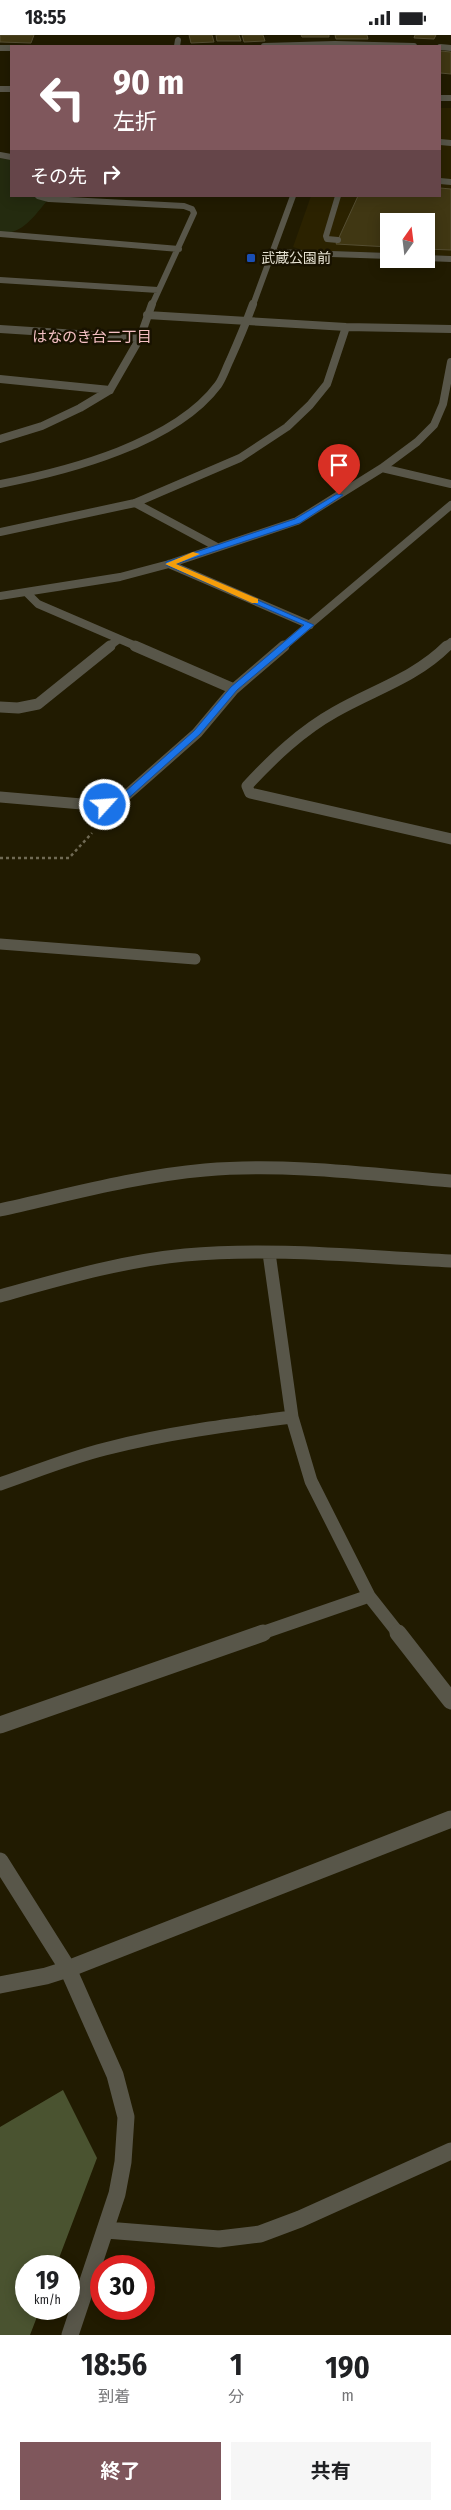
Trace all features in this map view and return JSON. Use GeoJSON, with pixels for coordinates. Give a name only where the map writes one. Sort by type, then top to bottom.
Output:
{"type":"FeatureCollection","features":[{"type":"Feature","properties":{"kind":"street"},"geometry":{"type":"LineString","coordinates":[[276,43],[335,45],[387,43],[405,45]]}},
{"type":"Feature","properties":{"kind":"street"},"geometry":{"type":"LineString","coordinates":[[0,439],[42,426],[80,408],[110,389],[140,338],[147,315],[194,213],[192,209],[184,206],[49,199],[42,197]]}},
{"type":"Feature","properties":{"kind":"street"},"geometry":{"type":"LineString","coordinates":[[0,484],[53,474],[109,455],[165,429],[194,409],[219,384],[247,321],[293,197]]}},
{"type":"Feature","properties":{"kind":"street"},"geometry":{"type":"LineString","coordinates":[[338,197],[326,239],[338,240]]}},
{"type":"Feature","properties":{"kind":"street"},"geometry":{"type":"LineString","coordinates":[[0,234],[179,249]]}},
{"type":"Feature","properties":{"kind":"street"},"geometry":{"type":"LineString","coordinates":[[274,252],[380,256]]}},
{"type":"Feature","properties":{"kind":"street"},"geometry":{"type":"LineString","coordinates":[[435,258],[451,259]]}},
{"type":"Feature","properties":{"kind":"street"},"geometry":{"type":"LineString","coordinates":[[0,280],[158,291]]}},
{"type":"Feature","properties":{"kind":"street"},"geometry":{"type":"LineString","coordinates":[[147,315],[346,327],[451,329]]}},
{"type":"Feature","properties":{"kind":"street"},"geometry":{"type":"LineString","coordinates":[[0,532],[135,503],[240,458],[287,427],[310,405],[327,384],[346,327]]}},
{"type":"Feature","properties":{"kind":"street"},"geometry":{"type":"LineString","coordinates":[[0,329],[140,338]]}},
{"type":"Feature","properties":{"kind":"street"},"geometry":{"type":"LineString","coordinates":[[0,596],[120,577],[169,564],[297,521],[382,468],[417,442],[434,425],[443,404],[451,362]]}},
{"type":"Feature","properties":{"kind":"street"},"geometry":{"type":"LineString","coordinates":[[0,379],[110,389]]}},
{"type":"Feature","properties":{"kind":"street"},"geometry":{"type":"LineString","coordinates":[[382,468],[451,485]]}},
{"type":"Feature","properties":{"kind":"street"},"geometry":{"type":"LineString","coordinates":[[135,503],[217,547]]}},
{"type":"Feature","properties":{"kind":"street"},"geometry":{"type":"LineString","coordinates":[[0,797],[113,805],[197,733],[234,689],[451,505]]}},
{"type":"Feature","properties":{"kind":"street"},"geometry":{"type":"LineString","coordinates":[[169,564],[310,625]]}},
{"type":"Feature","properties":{"kind":"street"},"geometry":{"type":"LineString","coordinates":[[27,593],[38,604],[234,689]]}},
{"type":"Feature","properties":{"kind":"street"},"geometry":{"type":"LineString","coordinates":[[0,707],[18,708],[38,704],[119,639]]}},
{"type":"Feature","properties":{"kind":"street"},"geometry":{"type":"LineString","coordinates":[[449,648],[416,672],[333,713],[270,760],[248,786],[250,793],[451,839]]}},
{"type":"Feature","properties":{"kind":"street"},"geometry":{"type":"LineString","coordinates":[[0,944],[195,959]]}},
{"type":"Feature","properties":{"kind":"street"},"geometry":{"type":"LineString","coordinates":[[0,1210],[131,1181],[205,1170],[276,1168],[451,1181]]}},
{"type":"Feature","properties":{"kind":"street"},"geometry":{"type":"LineString","coordinates":[[0,1296],[101,1268],[149,1259],[211,1253],[269,1253],[451,1261]]}},
{"type":"Feature","properties":{"kind":"street"},"geometry":{"type":"LineString","coordinates":[[269,1253],[292,1417],[311,1481],[369,1595],[451,1701]]}},
{"type":"Feature","properties":{"kind":"street"},"geometry":{"type":"LineString","coordinates":[[0,1484],[103,1449],[227,1425],[292,1417]]}},
{"type":"Feature","properties":{"kind":"street"},"geometry":{"type":"LineString","coordinates":[[0,1725],[369,1595]]}},
{"type":"Feature","properties":{"kind":"street"},"geometry":{"type":"LineString","coordinates":[[0,1985],[46,1976],[68,1969],[451,1819]]}},
{"type":"Feature","properties":{"kind":"street"},"geometry":{"type":"LineString","coordinates":[[0,1861],[68,1969],[115,2075],[126,2117],[123,2162],[106,2230],[70,2335]]}},
{"type":"Feature","properties":{"kind":"street"},"geometry":{"type":"LineString","coordinates":[[106,2230],[219,2239],[260,2234],[300,2219],[451,2151]]}},
{"type":"Feature","properties":{"kind":"path"},"geometry":{"type":"LineString","coordinates":[[0,859],[69,858],[105,819],[113,805]]}},
{"type":"Feature","properties":{"kind":"shaded area"},"geometry":{"type":"Polygon","coordinates":[[[441,108],[451,108],[451,256],[435,255],[435,213],[380,213],[380,253],[302,250],[293,247],[311,197],[441,197],[441,108]]]}},
{"type":"Feature","properties":{"kind":"green space"},"geometry":{"type":"Polygon","coordinates":[[[0,158],[10,160],[10,197],[50,197],[35,216],[23,227],[16,231],[0,233],[0,158]]]}},
{"type":"Feature","properties":{"kind":"green space"},"geometry":{"type":"Polygon","coordinates":[[[63,2090],[97,2158],[60,2255],[15,2255],[15,2320],[36,2320],[30,2335],[0,2335],[0,2127],[63,2090]]]}},
{"type":"Feature","properties":{"kind":"building"},"geometry":{"type":"Polygon","coordinates":[[[0,35],[34,35],[31,43],[0,42],[0,35]]]}},
{"type":"Feature","properties":{"kind":"building"},"geometry":{"type":"Polygon","coordinates":[[[189,35],[212,35],[214,42],[191,43],[189,35]]]}},
{"type":"Feature","properties":{"kind":"building"},"geometry":{"type":"Polygon","coordinates":[[[216,35],[239,35],[241,41],[217,41],[216,35]]]}},
{"type":"Feature","properties":{"kind":"building"},"geometry":{"type":"Polygon","coordinates":[[[242,35],[263,35],[265,41],[244,42],[242,35]]]}},
{"type":"Feature","properties":{"kind":"building"},"geometry":{"type":"Polygon","coordinates":[[[301,35],[329,35],[329,37],[302,37],[301,35]]]}},
{"type":"Feature","properties":{"kind":"building"},"geometry":{"type":"Polygon","coordinates":[[[335,35],[367,35],[368,39],[336,39],[335,35]]]}},
{"type":"Feature","properties":{"kind":"building"},"geometry":{"type":"Polygon","coordinates":[[[415,35],[436,35],[434,39],[414,38],[415,35]]]}},
{"type":"Feature","properties":{"kind":"building"},"geometry":{"type":"Polygon","coordinates":[[[441,51],[451,52],[451,74],[441,73],[441,51]]]}},
{"type":"Feature","properties":{"kind":"building"},"geometry":{"type":"Polygon","coordinates":[[[441,188],[451,189],[451,250],[435,249],[435,213],[380,213],[380,246],[336,244],[358,197],[441,197],[441,188]]]}},
{"type":"Feature","properties":{"kind":"slow traffic"},"geometry":{"type":"LineString","coordinates":[[196,554],[169,564],[255,601]]}},
{"type":"Feature","properties":{"kind":"place","name":"武蔵公園前"},"geometry":{"type":"Point","coordinates":[251,258]}},
{"type":"Feature","properties":{"kind":"district","name":"はなのき台二丁目"},"geometry":{"type":"Point","coordinates":[92,337]}},
{"type":"Feature","properties":{"kind":"route"},"geometry":{"type":"LineString","coordinates":[[105,805],[113,805],[120,801],[197,733],[234,689],[310,625],[169,564],[297,521],[339,495]]}}]}
